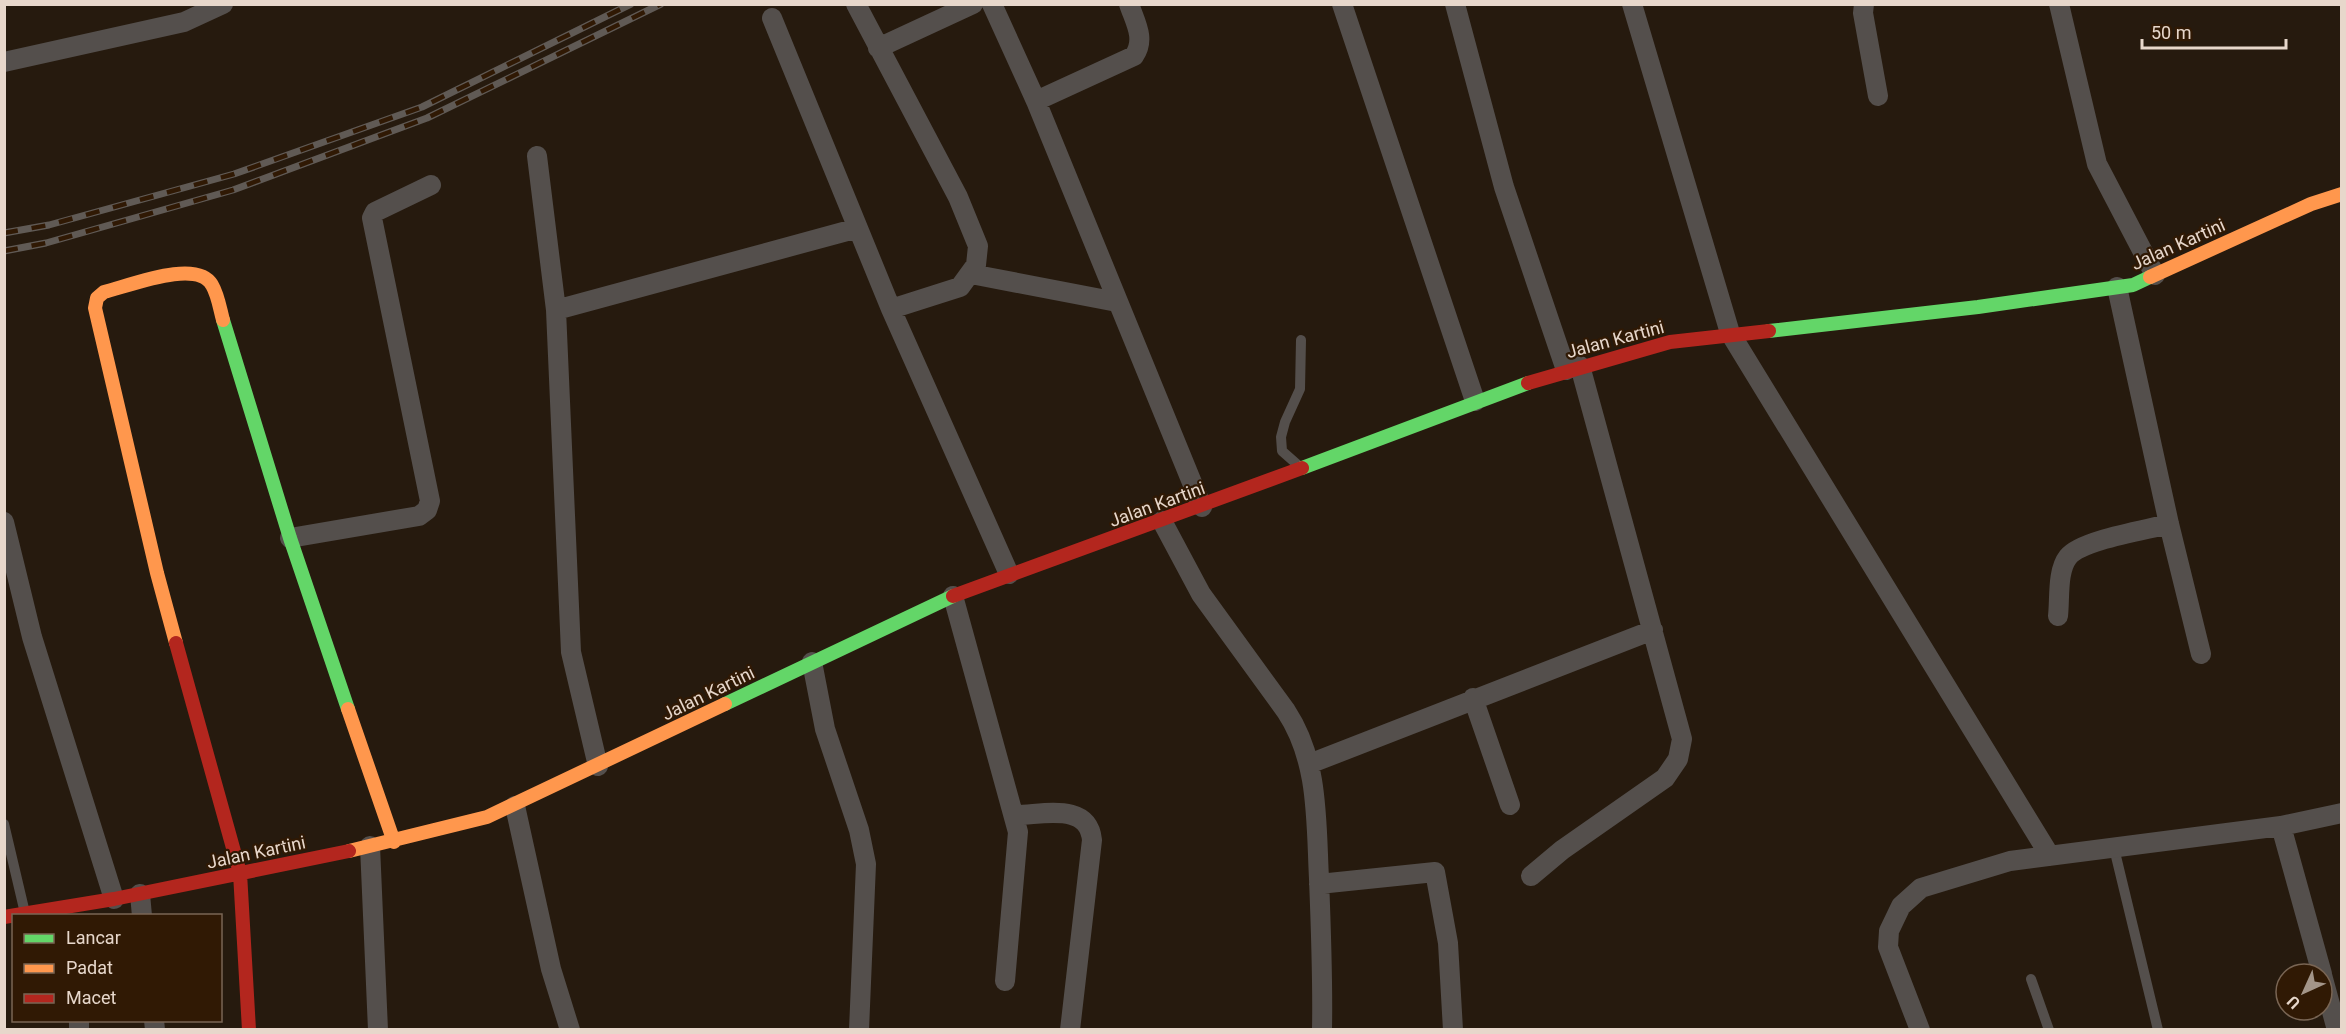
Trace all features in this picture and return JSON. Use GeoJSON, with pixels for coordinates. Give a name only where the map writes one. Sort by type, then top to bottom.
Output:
{"type":"FeatureCollection","features":[{"type":"Feature","properties":{"kind":"street"},"geometry":{"type":"LineString","coordinates":[[4,62],[184,22],[223,4]]}},
{"type":"Feature","properties":{"kind":"street"},"geometry":{"type":"LineString","coordinates":[[856,4],[968,218],[978,246],[978,256],[972,274],[960,287],[891,309]]}},
{"type":"Feature","properties":{"kind":"street"},"geometry":{"type":"LineString","coordinates":[[878,48],[973,4]]}},
{"type":"Feature","properties":{"kind":"street"},"geometry":{"type":"LineString","coordinates":[[992,4],[1036,102],[1202,507]]}},
{"type":"Feature","properties":{"kind":"street"},"geometry":{"type":"LineString","coordinates":[[1036,102],[1134,56],[1140,44],[1140,38],[1129,4]]}},
{"type":"Feature","properties":{"kind":"street"},"geometry":{"type":"LineString","coordinates":[[1342,4],[1475,401]]}},
{"type":"Feature","properties":{"kind":"street"},"geometry":{"type":"LineString","coordinates":[[1455,4],[1504,187],[1573,368],[1653,630],[1682,739],[1678,759],[1665,778],[1562,850],[1531,876]]}},
{"type":"Feature","properties":{"kind":"street"},"geometry":{"type":"LineString","coordinates":[[1632,4],[1730,333],[2050,856]]}},
{"type":"Feature","properties":{"kind":"street"},"geometry":{"type":"LineString","coordinates":[[1864,4],[1863,13],[1878,96]]}},
{"type":"Feature","properties":{"kind":"street"},"geometry":{"type":"LineString","coordinates":[[2059,4],[2097,164],[2156,275]]}},
{"type":"Feature","properties":{"kind":"street"},"geometry":{"type":"LineString","coordinates":[[772,18],[891,309],[1010,574]]}},
{"type":"Feature","properties":{"kind":"street"},"geometry":{"type":"LineString","coordinates":[[537,156],[556,310],[569,633],[571,652],[598,766]]}},
{"type":"Feature","properties":{"kind":"street"},"geometry":{"type":"LineString","coordinates":[[290,538],[419,516],[429,506],[430,501],[372,218],[375,212],[431,185]]}},
{"type":"Feature","properties":{"kind":"street","name":"Jalan Kartini"},"geometry":{"type":"LineString","coordinates":[[20,914],[83,910],[114,899],[394,842],[454,827],[515,806],[953,596],[1202,507],[1475,401],[1573,368],[1670,342],[1730,333],[1978,307],[2133,285],[2311,204],[2342,194]]}},
{"type":"Feature","properties":{"kind":"street"},"geometry":{"type":"LineString","coordinates":[[556,310],[858,228]]}},
{"type":"Feature","properties":{"kind":"street"},"geometry":{"type":"LineString","coordinates":[[249,1029],[240,873],[157,573],[95,308],[97,298],[104,292],[186,271],[201,273],[212,284],[290,538],[394,842]]}},
{"type":"Feature","properties":{"kind":"street"},"geometry":{"type":"LineString","coordinates":[[972,274],[1117,302]]}},
{"type":"Feature","properties":{"kind":"street"},"geometry":{"type":"LineString","coordinates":[[2117,287],[2169,524],[2201,654]]}},
{"type":"Feature","properties":{"kind":"street"},"geometry":{"type":"LineString","coordinates":[[1162,521],[1201,594],[1297,728],[1309,764],[1315,787],[1322,1029]]}},
{"type":"Feature","properties":{"kind":"street"},"geometry":{"type":"LineString","coordinates":[[4,522],[32,637],[114,899]]}},
{"type":"Feature","properties":{"kind":"street"},"geometry":{"type":"LineString","coordinates":[[2058,616],[2062,571],[2073,552],[2090,544],[2169,524]]}},
{"type":"Feature","properties":{"kind":"street"},"geometry":{"type":"LineString","coordinates":[[953,596],[1015,815],[1017,852],[1005,981]]}},
{"type":"Feature","properties":{"kind":"street"},"geometry":{"type":"LineString","coordinates":[[1309,764],[1473,698],[1653,630]]}},
{"type":"Feature","properties":{"kind":"street"},"geometry":{"type":"LineString","coordinates":[[812,662],[825,729],[859,830],[866,864],[859,1029]]}},
{"type":"Feature","properties":{"kind":"street"},"geometry":{"type":"LineString","coordinates":[[1473,698],[1510,805]]}},
{"type":"Feature","properties":{"kind":"street"},"geometry":{"type":"LineString","coordinates":[[515,806],[551,969],[570,1029]]}},
{"type":"Feature","properties":{"kind":"street"},"geometry":{"type":"LineString","coordinates":[[1920,1029],[1888,947],[1889,932],[1900,906],[1921,888],[2010,861],[2281,826],[2342,813]]}},
{"type":"Feature","properties":{"kind":"street"},"geometry":{"type":"LineString","coordinates":[[1015,815],[1074,814],[1085,819],[1091,829],[1092,840],[1070,1029]]}},
{"type":"Feature","properties":{"kind":"street"},"geometry":{"type":"LineString","coordinates":[[2281,826],[2319,962]]}},
{"type":"Feature","properties":{"kind":"street"},"geometry":{"type":"LineString","coordinates":[[370,846],[378,1029]]}},
{"type":"Feature","properties":{"kind":"street"},"geometry":{"type":"LineString","coordinates":[[1319,885],[1435,872],[1448,943],[1453,1029]]}},
{"type":"Feature","properties":{"kind":"street"},"geometry":{"type":"LineString","coordinates":[[140,894],[142,914]]}},
{"type":"Feature","properties":{"kind":"lane"},"geometry":{"type":"LineString","coordinates":[[1301,340],[1299,389],[1281,437],[1282,451],[1301,468]]}},
{"type":"Feature","properties":{"kind":"lane"},"geometry":{"type":"LineString","coordinates":[[4,824],[25,913]]}},
{"type":"Feature","properties":{"kind":"lane"},"geometry":{"type":"LineString","coordinates":[[2114,848],[2158,1029]]}},
{"type":"Feature","properties":{"kind":"lane"},"geometry":{"type":"LineString","coordinates":[[2031,979],[2049,1029]]}},
{"type":"Feature","properties":{"kind":"railway"},"geometry":{"type":"LineString","coordinates":[[4,233],[49,225],[234,174],[422,107],[631,4]]}},
{"type":"Feature","properties":{"kind":"railway"},"geometry":{"type":"LineString","coordinates":[[4,251],[46,243],[233,190],[427,118],[661,4]]}},
{"type":"Feature","properties":{"kind":"traffic: fast"},"geometry":{"type":"LineString","coordinates":[[1769,331],[1978,307],[2133,285],[2150,277]]}},
{"type":"Feature","properties":{"kind":"traffic: fast"},"geometry":{"type":"LineString","coordinates":[[223,320],[290,538],[348,709]]}},
{"type":"Feature","properties":{"kind":"traffic: fast"},"geometry":{"type":"LineString","coordinates":[[1302,468],[1528,383]]}},
{"type":"Feature","properties":{"kind":"traffic: fast"},"geometry":{"type":"LineString","coordinates":[[725,704],[953,596]]}},
{"type":"Feature","properties":{"kind":"traffic: slow"},"geometry":{"type":"LineString","coordinates":[[2150,277],[2311,204],[2342,194]]}},
{"type":"Feature","properties":{"kind":"traffic: slow"},"geometry":{"type":"LineString","coordinates":[[176,643],[157,573],[95,308],[97,298],[104,292],[162,276],[192,274],[204,277],[212,285],[223,320]]}},
{"type":"Feature","properties":{"kind":"traffic: slow"},"geometry":{"type":"LineString","coordinates":[[349,851],[487,817],[725,704]]}},
{"type":"Feature","properties":{"kind":"traffic: slow"},"geometry":{"type":"LineString","coordinates":[[348,709],[394,842]]}},
{"type":"Feature","properties":{"kind":"traffic: jam"},"geometry":{"type":"LineString","coordinates":[[1528,383],[1670,342],[1769,331]]}},
{"type":"Feature","properties":{"kind":"traffic: jam"},"geometry":{"type":"LineString","coordinates":[[953,596],[1302,468]]}},
{"type":"Feature","properties":{"kind":"traffic: jam"},"geometry":{"type":"LineString","coordinates":[[176,643],[240,873],[249,1030]]}},
{"type":"Feature","properties":{"kind":"traffic: jam"},"geometry":{"type":"LineString","coordinates":[[22,914],[114,899],[349,851]]}},
{"type":"Feature","properties":{"kind":"traffic: jam"},"geometry":{"type":"LineString","coordinates":[[4,917],[12,916]]}}]}
